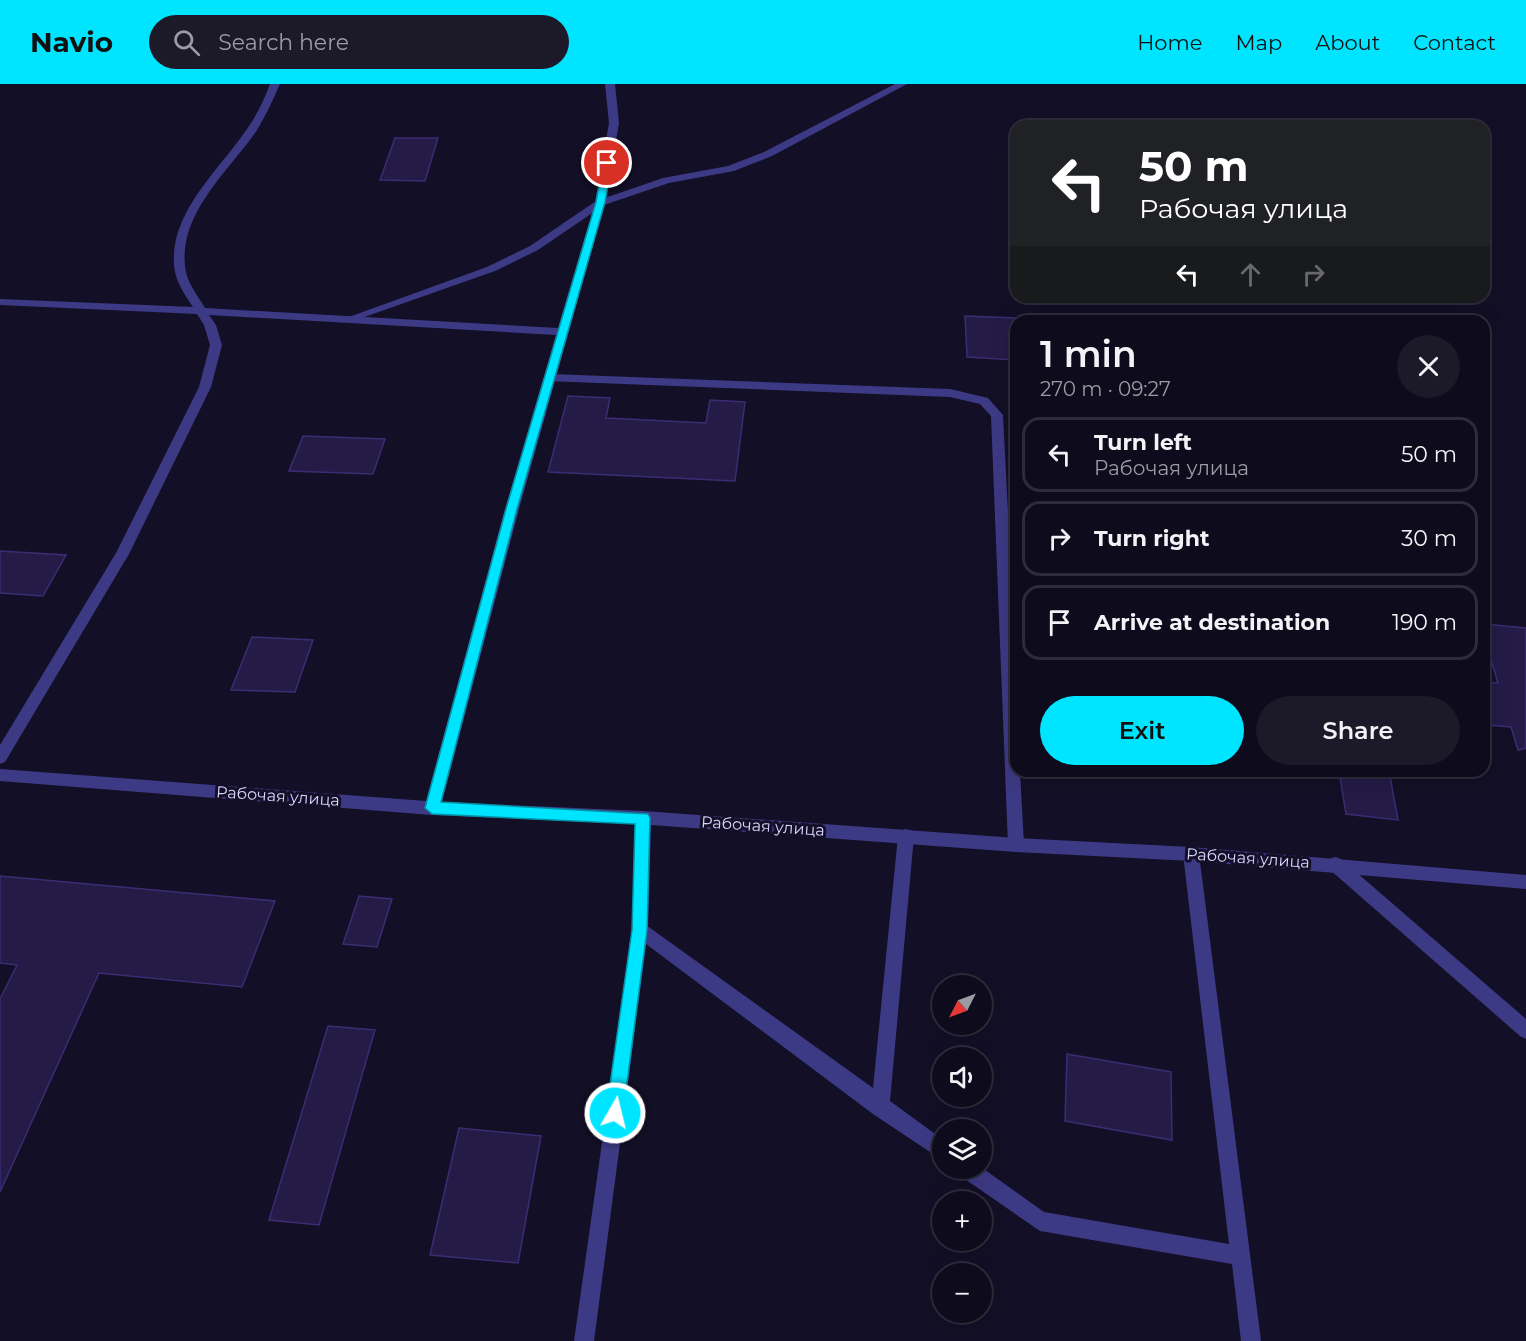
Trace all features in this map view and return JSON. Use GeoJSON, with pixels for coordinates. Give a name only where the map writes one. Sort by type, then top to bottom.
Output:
{"type":"FeatureCollection","features":[{"type":"Feature","properties":{"kind":"street"},"geometry":{"type":"LineString","coordinates":[[0,758],[122,554],[205,387],[216,345],[210,325],[184,281],[179,265],[180,236],[192,211],[256,125],[271,99],[275,84]]}},
{"type":"Feature","properties":{"kind":"street"},"geometry":{"type":"LineString","coordinates":[[432,808],[512,509],[600,202],[614,123],[609,84]]}},
{"type":"Feature","properties":{"kind":"street"},"geometry":{"type":"LineString","coordinates":[[352,318],[491,269],[534,248],[600,202],[667,180],[730,169],[768,154],[902,84]]}},
{"type":"Feature","properties":{"kind":"street"},"geometry":{"type":"LineString","coordinates":[[0,302],[352,318],[564,332]]}},
{"type":"Feature","properties":{"kind":"street"},"geometry":{"type":"LineString","coordinates":[[551,378],[950,393],[984,401],[997,415],[1010,709]]}},
{"type":"Feature","properties":{"kind":"street","name":"Рабочая улица"},"geometry":{"type":"LineString","coordinates":[[0,775],[432,808],[643,818],[1016,845],[1335,864],[1526,882]]}},
{"type":"Feature","properties":{"kind":"street"},"geometry":{"type":"LineString","coordinates":[[1013,777],[1016,845]]}},
{"type":"Feature","properties":{"kind":"street"},"geometry":{"type":"LineString","coordinates":[[584,1341],[640,930],[643,818]]}},
{"type":"Feature","properties":{"kind":"street"},"geometry":{"type":"LineString","coordinates":[[880,1107],[906,836]]}},
{"type":"Feature","properties":{"kind":"street"},"geometry":{"type":"LineString","coordinates":[[1191,854],[1251,1341]]}},
{"type":"Feature","properties":{"kind":"street"},"geometry":{"type":"LineString","coordinates":[[1335,864],[1526,1030]]}},
{"type":"Feature","properties":{"kind":"street"},"geometry":{"type":"LineString","coordinates":[[640,930],[932,1144]]}},
{"type":"Feature","properties":{"kind":"street"},"geometry":{"type":"LineString","coordinates":[[981,1179],[1040,1221],[1240,1256]]}},
{"type":"Feature","properties":{"kind":"building"},"geometry":{"type":"Polygon","coordinates":[[[395,138],[438,138],[425,181],[380,180],[395,138]]]}},
{"type":"Feature","properties":{"kind":"building"},"geometry":{"type":"Polygon","coordinates":[[[965,316],[1010,318],[1010,360],[967,357],[965,316]]]}},
{"type":"Feature","properties":{"kind":"building"},"geometry":{"type":"Polygon","coordinates":[[[568,396],[610,398],[606,418],[706,423],[710,400],[745,402],[735,481],[548,472],[568,396]]]}},
{"type":"Feature","properties":{"kind":"building"},"geometry":{"type":"Polygon","coordinates":[[[303,436],[385,439],[373,474],[289,471],[303,436]]]}},
{"type":"Feature","properties":{"kind":"building"},"geometry":{"type":"Polygon","coordinates":[[[0,551],[66,555],[43,596],[0,593],[0,551]]]}},
{"type":"Feature","properties":{"kind":"building"},"geometry":{"type":"Polygon","coordinates":[[[1490,625],[1526,628],[1526,748],[1518,750],[1511,727],[1490,725],[1490,682],[1498,683],[1490,656],[1490,625]]]}},
{"type":"Feature","properties":{"kind":"building"},"geometry":{"type":"Polygon","coordinates":[[[252,637],[313,640],[295,692],[231,690],[252,637]]]}},
{"type":"Feature","properties":{"kind":"building"},"geometry":{"type":"Polygon","coordinates":[[[1340,777],[1390,777],[1398,820],[1346,814],[1340,777]]]}},
{"type":"Feature","properties":{"kind":"building"},"geometry":{"type":"Polygon","coordinates":[[[0,876],[275,901],[242,987],[99,973],[0,1192],[0,999],[17,965],[0,963],[0,876]]]}},
{"type":"Feature","properties":{"kind":"building"},"geometry":{"type":"Polygon","coordinates":[[[359,896],[392,899],[377,947],[343,944],[359,896]]]}},
{"type":"Feature","properties":{"kind":"building"},"geometry":{"type":"Polygon","coordinates":[[[328,1026],[375,1030],[319,1225],[269,1220],[328,1026]]]}},
{"type":"Feature","properties":{"kind":"building"},"geometry":{"type":"Polygon","coordinates":[[[1067,1054],[1171,1072],[1172,1140],[1065,1121],[1067,1054]]]}},
{"type":"Feature","properties":{"kind":"building"},"geometry":{"type":"Polygon","coordinates":[[[459,1128],[541,1136],[518,1263],[430,1255],[459,1128]]]}},
{"type":"Feature","properties":{"kind":"route"},"geometry":{"type":"LineString","coordinates":[[607,163],[600,202],[512,509],[432,808],[643,818],[640,930],[615,1113]]}}]}
